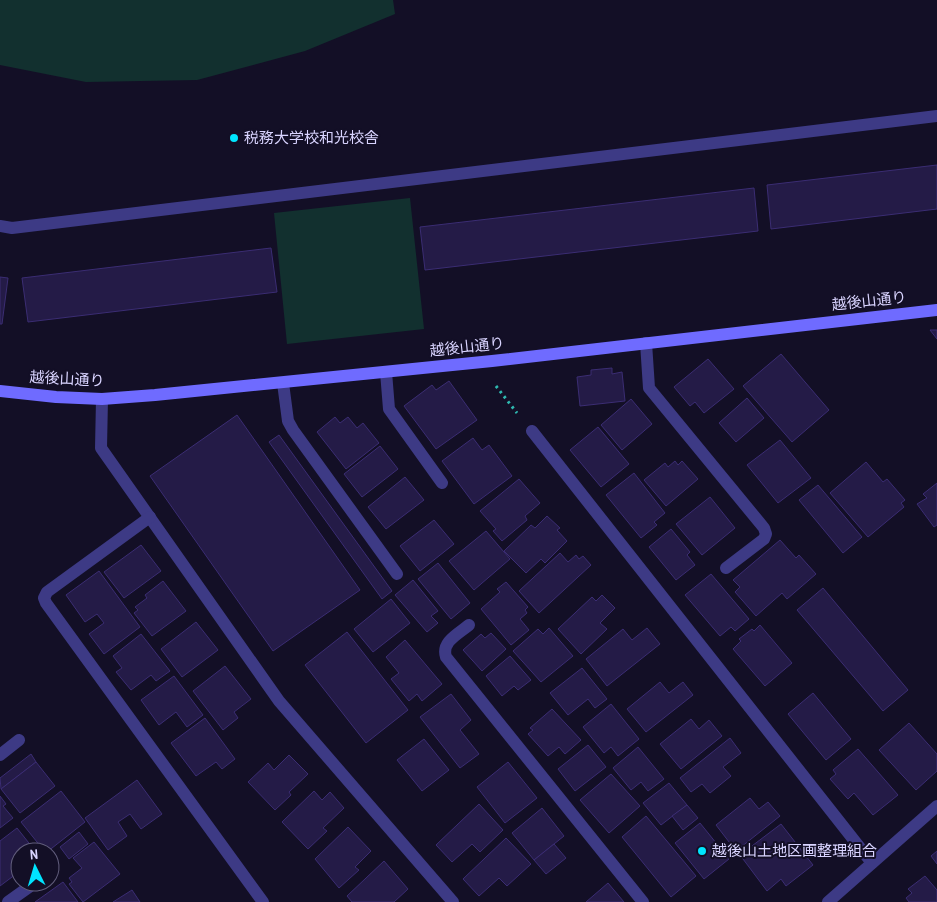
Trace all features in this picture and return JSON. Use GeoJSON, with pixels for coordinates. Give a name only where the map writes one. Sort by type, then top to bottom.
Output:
{"type":"FeatureCollection","features":[{"type":"Feature","properties":{"kind":"street"},"geometry":{"type":"LineString","coordinates":[[0,226],[22,227],[937,116]]}},
{"type":"Feature","properties":{"kind":"street","name":"越後山通り"},"geometry":{"type":"LineString","coordinates":[[0,391],[56,397],[102,399],[283,383],[492,361],[937,310]]}},
{"type":"Feature","properties":{"kind":"street"},"geometry":{"type":"LineString","coordinates":[[646,343],[649,388],[764,528],[766,534],[764,539],[726,568]]}},
{"type":"Feature","properties":{"kind":"street"},"geometry":{"type":"LineString","coordinates":[[386,372],[389,409],[442,483]]}},
{"type":"Feature","properties":{"kind":"street"},"geometry":{"type":"LineString","coordinates":[[283,383],[288,421],[293,430],[397,574]]}},
{"type":"Feature","properties":{"kind":"street"},"geometry":{"type":"LineString","coordinates":[[102,399],[101,448],[279,701],[453,902]]}},
{"type":"Feature","properties":{"kind":"street"},"geometry":{"type":"LineString","coordinates":[[532,431],[872,863]]}},
{"type":"Feature","properties":{"kind":"street"},"geometry":{"type":"LineString","coordinates":[[150,517],[47,592],[44,598],[263,902]]}},
{"type":"Feature","properties":{"kind":"street"},"geometry":{"type":"LineString","coordinates":[[469,625],[446,644],[444,650],[446,657],[644,902]]}},
{"type":"Feature","properties":{"kind":"street"},"geometry":{"type":"LineString","coordinates":[[0,755],[20,740]]}},
{"type":"Feature","properties":{"kind":"street"},"geometry":{"type":"LineString","coordinates":[[828,902],[937,806]]}},
{"type":"Feature","properties":{"kind":"street"},"geometry":{"type":"LineString","coordinates":[[8,902],[22,892]]}},
{"type":"Feature","properties":{"kind":"path"},"geometry":{"type":"LineString","coordinates":[[492,361],[496,385],[532,431]]}},
{"type":"Feature","properties":{"kind":"green space"},"geometry":{"type":"Polygon","coordinates":[[[0,0],[393,0],[395,14],[305,51],[197,80],[86,82],[0,65],[0,0]]]}},
{"type":"Feature","properties":{"kind":"green space"},"geometry":{"type":"Polygon","coordinates":[[[410,198],[424,329],[287,344],[274,213],[410,198]]]}},
{"type":"Feature","properties":{"kind":"building"},"geometry":{"type":"Polygon","coordinates":[[[937,165],[937,209],[771,229],[767,185],[937,165]]]}},
{"type":"Feature","properties":{"kind":"building"},"geometry":{"type":"Polygon","coordinates":[[[754,188],[758,231],[425,270],[420,227],[754,188]]]}},
{"type":"Feature","properties":{"kind":"building"},"geometry":{"type":"Polygon","coordinates":[[[271,248],[277,292],[28,322],[22,278],[271,248]]]}},
{"type":"Feature","properties":{"kind":"building"},"geometry":{"type":"Polygon","coordinates":[[[0,277],[8,278],[2,324],[0,324],[0,277]]]}},
{"type":"Feature","properties":{"kind":"building"},"geometry":{"type":"Polygon","coordinates":[[[930,330],[937,330],[937,339],[930,330]]]}},
{"type":"Feature","properties":{"kind":"building"},"geometry":{"type":"Polygon","coordinates":[[[781,354],[829,410],[792,442],[743,386],[781,354]]]}},
{"type":"Feature","properties":{"kind":"building"},"geometry":{"type":"Polygon","coordinates":[[[708,359],[734,389],[704,413],[695,402],[690,406],[674,387],[708,359]]]}},
{"type":"Feature","properties":{"kind":"building"},"geometry":{"type":"Polygon","coordinates":[[[612,368],[612,374],[622,372],[625,401],[580,406],[577,377],[591,375],[591,370],[612,368]]]}},
{"type":"Feature","properties":{"kind":"building"},"geometry":{"type":"Polygon","coordinates":[[[449,381],[477,420],[436,449],[404,406],[432,385],[436,390],[449,381]]]}},
{"type":"Feature","properties":{"kind":"building"},"geometry":{"type":"Polygon","coordinates":[[[747,398],[764,418],[736,442],[719,423],[747,398]]]}},
{"type":"Feature","properties":{"kind":"building"},"geometry":{"type":"Polygon","coordinates":[[[631,399],[652,424],[622,450],[601,425],[631,399]]]}},
{"type":"Feature","properties":{"kind":"building"},"geometry":{"type":"Polygon","coordinates":[[[237,415],[360,590],[273,651],[150,476],[237,415]]]}},
{"type":"Feature","properties":{"kind":"building"},"geometry":{"type":"Polygon","coordinates":[[[335,417],[340,423],[348,417],[357,428],[363,423],[379,443],[346,469],[317,432],[335,417]]]}},
{"type":"Feature","properties":{"kind":"building"},"geometry":{"type":"Polygon","coordinates":[[[598,427],[629,464],[601,487],[570,450],[598,427]]]}},
{"type":"Feature","properties":{"kind":"building"},"geometry":{"type":"Polygon","coordinates":[[[279,435],[392,591],[382,599],[269,442],[279,435]]]}},
{"type":"Feature","properties":{"kind":"building"},"geometry":{"type":"Polygon","coordinates":[[[473,438],[482,450],[489,445],[512,476],[474,504],[442,461],[473,438]]]}},
{"type":"Feature","properties":{"kind":"building"},"geometry":{"type":"Polygon","coordinates":[[[780,440],[811,478],[778,503],[747,465],[780,440]]]}},
{"type":"Feature","properties":{"kind":"building"},"geometry":{"type":"Polygon","coordinates":[[[380,446],[398,469],[362,497],[344,474],[380,446]]]}},
{"type":"Feature","properties":{"kind":"building"},"geometry":{"type":"Polygon","coordinates":[[[675,461],[678,465],[682,461],[698,479],[666,506],[644,480],[665,463],[668,467],[675,461]]]}},
{"type":"Feature","properties":{"kind":"building"},"geometry":{"type":"Polygon","coordinates":[[[866,462],[883,482],[887,479],[905,500],[901,503],[904,507],[868,537],[830,493],[866,462]]]}},
{"type":"Feature","properties":{"kind":"building"},"geometry":{"type":"Polygon","coordinates":[[[634,473],[665,513],[654,522],[657,525],[641,538],[606,495],[634,473]]]}},
{"type":"Feature","properties":{"kind":"building"},"geometry":{"type":"Polygon","coordinates":[[[405,477],[424,500],[386,529],[368,507],[405,477]]]}},
{"type":"Feature","properties":{"kind":"building"},"geometry":{"type":"Polygon","coordinates":[[[519,479],[540,503],[525,516],[527,520],[502,541],[493,531],[496,529],[480,511],[519,479]]]}},
{"type":"Feature","properties":{"kind":"building"},"geometry":{"type":"Polygon","coordinates":[[[937,483],[937,525],[934,527],[917,504],[927,498],[923,494],[937,483]]]}},
{"type":"Feature","properties":{"kind":"building"},"geometry":{"type":"Polygon","coordinates":[[[818,485],[862,537],[843,553],[799,500],[818,485]]]}},
{"type":"Feature","properties":{"kind":"building"},"geometry":{"type":"Polygon","coordinates":[[[710,497],[735,528],[702,555],[676,524],[710,497]]]}},
{"type":"Feature","properties":{"kind":"building"},"geometry":{"type":"Polygon","coordinates":[[[547,516],[560,528],[557,530],[567,541],[545,563],[541,559],[526,573],[504,551],[531,525],[535,528],[547,516]]]}},
{"type":"Feature","properties":{"kind":"building"},"geometry":{"type":"Polygon","coordinates":[[[434,520],[454,544],[420,571],[400,546],[434,520]]]}},
{"type":"Feature","properties":{"kind":"building"},"geometry":{"type":"Polygon","coordinates":[[[671,529],[690,552],[687,555],[695,565],[676,580],[649,547],[671,529]]]}},
{"type":"Feature","properties":{"kind":"building"},"geometry":{"type":"Polygon","coordinates":[[[486,531],[510,559],[474,590],[449,561],[486,531]]]}},
{"type":"Feature","properties":{"kind":"building"},"geometry":{"type":"Polygon","coordinates":[[[780,540],[796,558],[799,555],[816,574],[787,599],[782,593],[756,616],[735,592],[740,587],[733,580],[780,540]]]}},
{"type":"Feature","properties":{"kind":"building"},"geometry":{"type":"Polygon","coordinates":[[[141,545],[161,571],[124,598],[104,572],[141,545]]]}},
{"type":"Feature","properties":{"kind":"building"},"geometry":{"type":"Polygon","coordinates":[[[560,553],[568,562],[576,555],[579,559],[583,556],[591,565],[539,613],[519,591],[560,553]]]}},
{"type":"Feature","properties":{"kind":"building"},"geometry":{"type":"Polygon","coordinates":[[[438,563],[470,603],[451,619],[418,579],[438,563]]]}},
{"type":"Feature","properties":{"kind":"building"},"geometry":{"type":"Polygon","coordinates":[[[99,571],[140,627],[104,654],[89,634],[104,623],[97,614],[85,622],[66,595],[99,571]]]}},
{"type":"Feature","properties":{"kind":"building"},"geometry":{"type":"Polygon","coordinates":[[[711,574],[749,619],[735,631],[731,627],[720,636],[685,595],[711,574]]]}},
{"type":"Feature","properties":{"kind":"building"},"geometry":{"type":"Polygon","coordinates":[[[413,580],[438,611],[431,616],[438,623],[427,632],[395,595],[413,580]]]}},
{"type":"Feature","properties":{"kind":"building"},"geometry":{"type":"Polygon","coordinates":[[[163,581],[186,611],[152,636],[134,613],[138,610],[135,607],[147,598],[145,595],[163,581]]]}},
{"type":"Feature","properties":{"kind":"building"},"geometry":{"type":"Polygon","coordinates":[[[506,582],[528,607],[525,610],[527,613],[520,619],[529,630],[511,645],[481,609],[500,592],[497,589],[506,582]]]}},
{"type":"Feature","properties":{"kind":"building"},"geometry":{"type":"Polygon","coordinates":[[[823,588],[908,690],[883,711],[797,610],[823,588]]]}},
{"type":"Feature","properties":{"kind":"building"},"geometry":{"type":"Polygon","coordinates":[[[602,595],[615,608],[600,623],[607,629],[581,654],[558,629],[592,597],[596,601],[602,595]]]}},
{"type":"Feature","properties":{"kind":"building"},"geometry":{"type":"Polygon","coordinates":[[[391,599],[410,623],[373,652],[354,629],[391,599]]]}},
{"type":"Feature","properties":{"kind":"building"},"geometry":{"type":"Polygon","coordinates":[[[196,622],[218,650],[182,677],[161,649],[196,622]]]}},
{"type":"Feature","properties":{"kind":"building"},"geometry":{"type":"Polygon","coordinates":[[[760,625],[792,663],[765,686],[733,649],[741,641],[739,639],[752,629],[754,631],[760,625]]]}},
{"type":"Feature","properties":{"kind":"building"},"geometry":{"type":"Polygon","coordinates":[[[549,628],[573,656],[541,682],[513,651],[538,629],[543,634],[549,628]]]}},
{"type":"Feature","properties":{"kind":"building"},"geometry":{"type":"Polygon","coordinates":[[[647,628],[660,644],[607,686],[586,659],[623,629],[632,640],[647,628]]]}},
{"type":"Feature","properties":{"kind":"building"},"geometry":{"type":"Polygon","coordinates":[[[347,632],[408,710],[366,743],[305,665],[347,632]]]}},
{"type":"Feature","properties":{"kind":"building"},"geometry":{"type":"Polygon","coordinates":[[[491,633],[506,649],[482,671],[463,650],[481,634],[485,638],[491,633]]]}},
{"type":"Feature","properties":{"kind":"building"},"geometry":{"type":"Polygon","coordinates":[[[141,634],[170,671],[156,681],[151,675],[131,690],[116,672],[122,668],[113,656],[141,634]]]}},
{"type":"Feature","properties":{"kind":"building"},"geometry":{"type":"Polygon","coordinates":[[[405,640],[442,684],[422,701],[417,694],[409,701],[391,679],[399,673],[386,657],[405,640]]]}},
{"type":"Feature","properties":{"kind":"building"},"geometry":{"type":"Polygon","coordinates":[[[510,656],[531,680],[518,690],[514,686],[502,696],[486,676],[510,656]]]}},
{"type":"Feature","properties":{"kind":"building"},"geometry":{"type":"Polygon","coordinates":[[[225,666],[251,699],[234,712],[238,718],[223,730],[193,691],[225,666]]]}},
{"type":"Feature","properties":{"kind":"building"},"geometry":{"type":"Polygon","coordinates":[[[582,668],[607,699],[595,708],[588,699],[568,715],[550,693],[582,668]]]}},
{"type":"Feature","properties":{"kind":"building"},"geometry":{"type":"Polygon","coordinates":[[[174,676],[203,715],[187,727],[176,712],[159,725],[141,700],[174,676]]]}},
{"type":"Feature","properties":{"kind":"building"},"geometry":{"type":"Polygon","coordinates":[[[660,682],[669,693],[683,682],[693,695],[646,732],[627,709],[660,682]]]}},
{"type":"Feature","properties":{"kind":"building"},"geometry":{"type":"Polygon","coordinates":[[[813,693],[851,739],[826,760],[788,714],[813,693]]]}},
{"type":"Feature","properties":{"kind":"building"},"geometry":{"type":"Polygon","coordinates":[[[451,694],[471,720],[460,730],[479,754],[460,768],[420,717],[451,694]]]}},
{"type":"Feature","properties":{"kind":"building"},"geometry":{"type":"Polygon","coordinates":[[[611,704],[639,739],[618,756],[611,747],[604,753],[583,727],[611,704]]]}},
{"type":"Feature","properties":{"kind":"building"},"geometry":{"type":"Polygon","coordinates":[[[552,709],[581,740],[565,754],[559,747],[548,756],[528,734],[533,730],[530,728],[552,709]]]}},
{"type":"Feature","properties":{"kind":"building"},"geometry":{"type":"Polygon","coordinates":[[[205,718],[235,759],[222,769],[216,762],[196,776],[171,743],[205,718]]]}},
{"type":"Feature","properties":{"kind":"building"},"geometry":{"type":"Polygon","coordinates":[[[691,719],[699,729],[709,720],[722,736],[681,769],[660,744],[691,719]]]}},
{"type":"Feature","properties":{"kind":"building"},"geometry":{"type":"Polygon","coordinates":[[[909,723],[937,754],[937,771],[916,790],[879,750],[909,723]]]}},
{"type":"Feature","properties":{"kind":"building"},"geometry":{"type":"Polygon","coordinates":[[[730,738],[741,753],[723,767],[731,776],[710,793],[702,784],[691,792],[680,778],[730,738]]]}},
{"type":"Feature","properties":{"kind":"building"},"geometry":{"type":"Polygon","coordinates":[[[424,739],[449,770],[422,791],[397,760],[424,739]]]}},
{"type":"Feature","properties":{"kind":"building"},"geometry":{"type":"Polygon","coordinates":[[[588,745],[606,767],[575,791],[558,769],[588,745]]]}},
{"type":"Feature","properties":{"kind":"building"},"geometry":{"type":"Polygon","coordinates":[[[638,747],[664,779],[648,791],[641,782],[631,790],[613,768],[638,747]]]}},
{"type":"Feature","properties":{"kind":"building"},"geometry":{"type":"Polygon","coordinates":[[[858,749],[898,795],[873,815],[854,793],[848,799],[830,779],[836,774],[833,770],[858,749]]]}},
{"type":"Feature","properties":{"kind":"building"},"geometry":{"type":"Polygon","coordinates":[[[31,754],[36,762],[1,789],[0,778],[31,754]]]}},
{"type":"Feature","properties":{"kind":"building"},"geometry":{"type":"Polygon","coordinates":[[[289,755],[308,774],[289,792],[291,795],[275,810],[248,782],[268,763],[274,770],[289,755]]]}},
{"type":"Feature","properties":{"kind":"building"},"geometry":{"type":"Polygon","coordinates":[[[36,762],[55,786],[20,813],[1,789],[36,762]]]}},
{"type":"Feature","properties":{"kind":"building"},"geometry":{"type":"Polygon","coordinates":[[[508,762],[537,798],[505,823],[477,787],[508,762]]]}},
{"type":"Feature","properties":{"kind":"building"},"geometry":{"type":"Polygon","coordinates":[[[611,774],[640,806],[609,833],[580,800],[611,774]]]}},
{"type":"Feature","properties":{"kind":"building"},"geometry":{"type":"Polygon","coordinates":[[[137,780],[162,814],[141,829],[130,814],[118,822],[127,836],[108,850],[85,818],[137,780]]]}},
{"type":"Feature","properties":{"kind":"building"},"geometry":{"type":"Polygon","coordinates":[[[669,783],[687,805],[661,825],[643,803],[669,783]]]}},
{"type":"Feature","properties":{"kind":"building"},"geometry":{"type":"Polygon","coordinates":[[[61,791],[85,822],[60,842],[37,842],[21,822],[61,791]]]}},
{"type":"Feature","properties":{"kind":"building"},"geometry":{"type":"Polygon","coordinates":[[[314,791],[322,800],[330,792],[344,808],[323,828],[327,831],[308,849],[282,822],[314,791]]]}},
{"type":"Feature","properties":{"kind":"building"},"geometry":{"type":"Polygon","coordinates":[[[0,796],[6,804],[3,806],[13,818],[0,828],[0,796]]]}},
{"type":"Feature","properties":{"kind":"building"},"geometry":{"type":"Polygon","coordinates":[[[750,798],[759,809],[768,802],[780,816],[736,851],[716,825],[750,798]]]}},
{"type":"Feature","properties":{"kind":"building"},"geometry":{"type":"Polygon","coordinates":[[[479,804],[503,830],[480,852],[472,844],[452,862],[436,845],[479,804]]]}},
{"type":"Feature","properties":{"kind":"building"},"geometry":{"type":"Polygon","coordinates":[[[687,805],[698,818],[683,830],[672,816],[687,805]]]}},
{"type":"Feature","properties":{"kind":"building"},"geometry":{"type":"Polygon","coordinates":[[[542,808],[564,836],[534,860],[512,833],[542,808]]]}},
{"type":"Feature","properties":{"kind":"building"},"geometry":{"type":"Polygon","coordinates":[[[646,816],[696,876],[671,897],[622,837],[646,816]]]}},
{"type":"Feature","properties":{"kind":"building","name":"越後山土地区画整理組合"},"geometry":{"type":"Polygon","coordinates":[[[700,823],[729,859],[704,879],[675,843],[700,823]]]}},
{"type":"Feature","properties":{"kind":"building"},"geometry":{"type":"Polygon","coordinates":[[[781,824],[813,865],[786,886],[781,879],[767,891],[740,855],[781,824]]]}},
{"type":"Feature","properties":{"kind":"building"},"geometry":{"type":"Polygon","coordinates":[[[348,827],[371,851],[355,867],[359,870],[339,888],[315,859],[348,827]]]}},
{"type":"Feature","properties":{"kind":"building"},"geometry":{"type":"Polygon","coordinates":[[[17,828],[28,842],[10,842],[10,878],[0,886],[0,841],[17,828]]]}},
{"type":"Feature","properties":{"kind":"building"},"geometry":{"type":"Polygon","coordinates":[[[79,832],[88,844],[69,859],[60,847],[79,832]]]}},
{"type":"Feature","properties":{"kind":"building"},"geometry":{"type":"Polygon","coordinates":[[[506,838],[531,864],[507,886],[499,878],[479,896],[463,879],[506,838]]]}},
{"type":"Feature","properties":{"kind":"building"},"geometry":{"type":"Polygon","coordinates":[[[94,842],[120,874],[83,902],[69,884],[72,882],[69,878],[82,868],[73,858],[94,842]]]}},
{"type":"Feature","properties":{"kind":"building"},"geometry":{"type":"Polygon","coordinates":[[[554,844],[566,858],[546,874],[534,860],[554,844]]]}},
{"type":"Feature","properties":{"kind":"building"},"geometry":{"type":"Polygon","coordinates":[[[937,851],[937,864],[931,856],[937,851]]]}},
{"type":"Feature","properties":{"kind":"building"},"geometry":{"type":"Polygon","coordinates":[[[384,861],[408,889],[394,902],[352,902],[347,896],[384,861]]]}},
{"type":"Feature","properties":{"kind":"building"},"geometry":{"type":"Polygon","coordinates":[[[925,876],[937,890],[937,902],[909,902],[906,898],[912,893],[908,889],[925,876]]]}},
{"type":"Feature","properties":{"kind":"building"},"geometry":{"type":"Polygon","coordinates":[[[63,882],[78,902],[35,902],[49,892],[60,892],[60,884],[63,882]]]}},
{"type":"Feature","properties":{"kind":"building"},"geometry":{"type":"Polygon","coordinates":[[[608,883],[624,902],[586,902],[608,883]]]}},
{"type":"Feature","properties":{"kind":"building"},"geometry":{"type":"Polygon","coordinates":[[[132,890],[140,902],[113,902],[132,890]]]}},
{"type":"Feature","properties":{"kind":"place","name":"税務大学校和光校舎"},"geometry":{"type":"Point","coordinates":[234,138]}},
{"type":"Feature","properties":{"kind":"place","name":"越後山土地区画整理組合"},"geometry":{"type":"Point","coordinates":[702,851]}}]}
